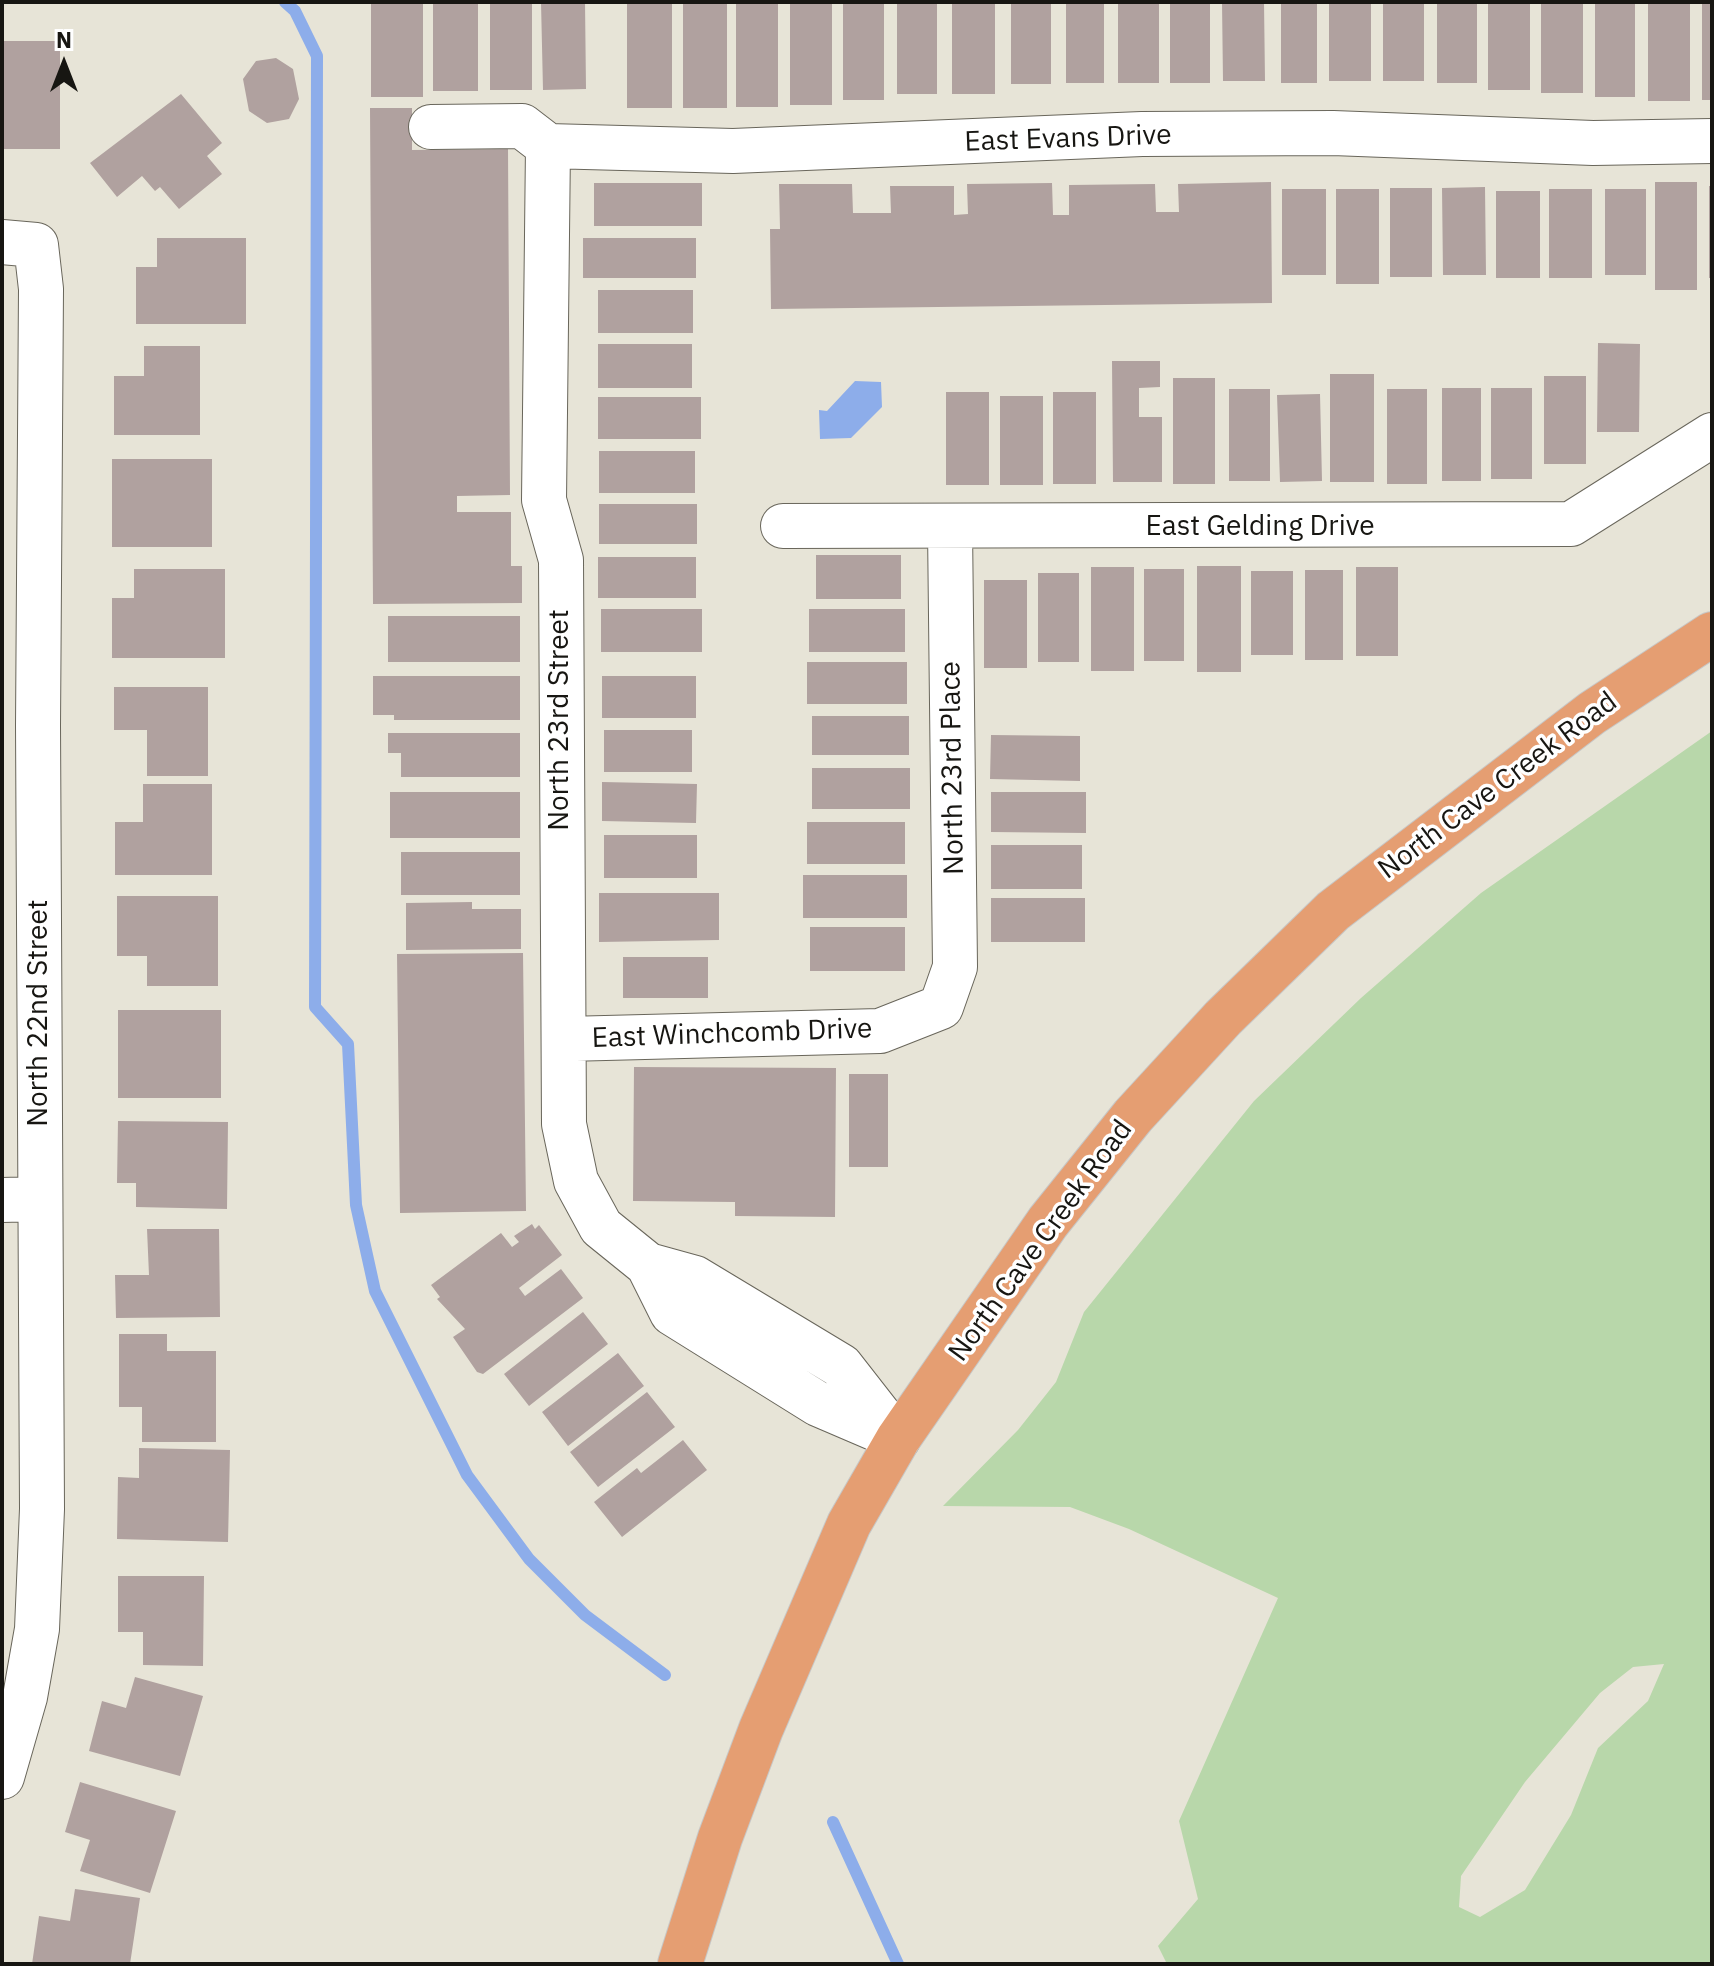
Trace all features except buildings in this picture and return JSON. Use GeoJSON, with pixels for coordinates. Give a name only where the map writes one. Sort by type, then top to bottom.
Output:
{"type":"FeatureCollection","features":[{"type":"Feature","properties":{"kind":"main road","name":"North Cave Creek Road"},"geometry":{"type":"LineString","coordinates":[[680,1964],[715,1851],[761,1729],[849,1524],[898,1439],[1048,1222],[1133,1116],[1223,1018],[1333,911],[1445,822],[1592,713],[1712,634]]}},
{"type":"Feature","properties":{"kind":"street","name":"East Evans Drive"},"geometry":{"type":"LineString","coordinates":[[431,127],[522,126],[548,146],[733,151],[1142,134],[1333,133],[1593,143],[1712,141]]}},
{"type":"Feature","properties":{"kind":"street","name":"North 23rd Street"},"geometry":{"type":"LineString","coordinates":[[548,146],[544,500],[561,560],[560,840],[566,1039],[564,1124],[576,1181],[601,1227],[648,1265],[672,1313],[818,1404],[898,1439]]}},
{"type":"Feature","properties":{"kind":"street","name":"North 22nd Street"},"geometry":{"type":"LineString","coordinates":[[2,1777],[25,1697],[38,1615],[42,1509],[21,1199],[20,725],[41,289],[19,243]]}},
{"type":"Feature","properties":{"kind":"street","name":"East Gelding Drive"},"geometry":{"type":"LineString","coordinates":[[783,526],[950,528],[1571,524],[1712,435]]}},
{"type":"Feature","properties":{"kind":"street","name":"North 23rd Place"},"geometry":{"type":"LineString","coordinates":[[941,1007],[955,967],[950,528]]}},
{"type":"Feature","properties":{"kind":"street","name":"East Winchcomb Drive"},"geometry":{"type":"LineString","coordinates":[[566,1039],[880,1031],[941,1007]]}},
{"type":"Feature","properties":{"kind":"green space"},"geometry":{"type":"Polygon","coordinates":[[[1712,731],[1712,1964],[1167,1964],[1158,1946],[1198,1899],[1179,1821],[1278,1598],[1129,1529],[1070,1507],[943,1506],[1018,1430],[1056,1382],[1084,1312],[1254,1101],[1361,998],[1481,893],[1712,731]],[[1664,1664],[1633,1667],[1600,1693],[1525,1782],[1461,1876],[1459,1907],[1480,1917],[1525,1890],[1571,1815],[1598,1748],[1648,1701],[1664,1664]]]}},
{"type":"Feature","properties":{"kind":"water"},"geometry":{"type":"Polygon","coordinates":[[[855,381],[881,382],[882,407],[851,438],[820,439],[819,410],[827,411],[855,381]]]}},
{"type":"Feature","properties":{"kind":"waterway"},"geometry":{"type":"LineString","coordinates":[[285,2],[295,11],[317,56],[315,1007],[348,1044],[356,1205],[375,1291],[467,1475],[529,1559],[585,1615],[665,1675]]}},
{"type":"Feature","properties":{"kind":"waterway"},"geometry":{"type":"LineString","coordinates":[[833,1822],[898,1964]]}}]}
